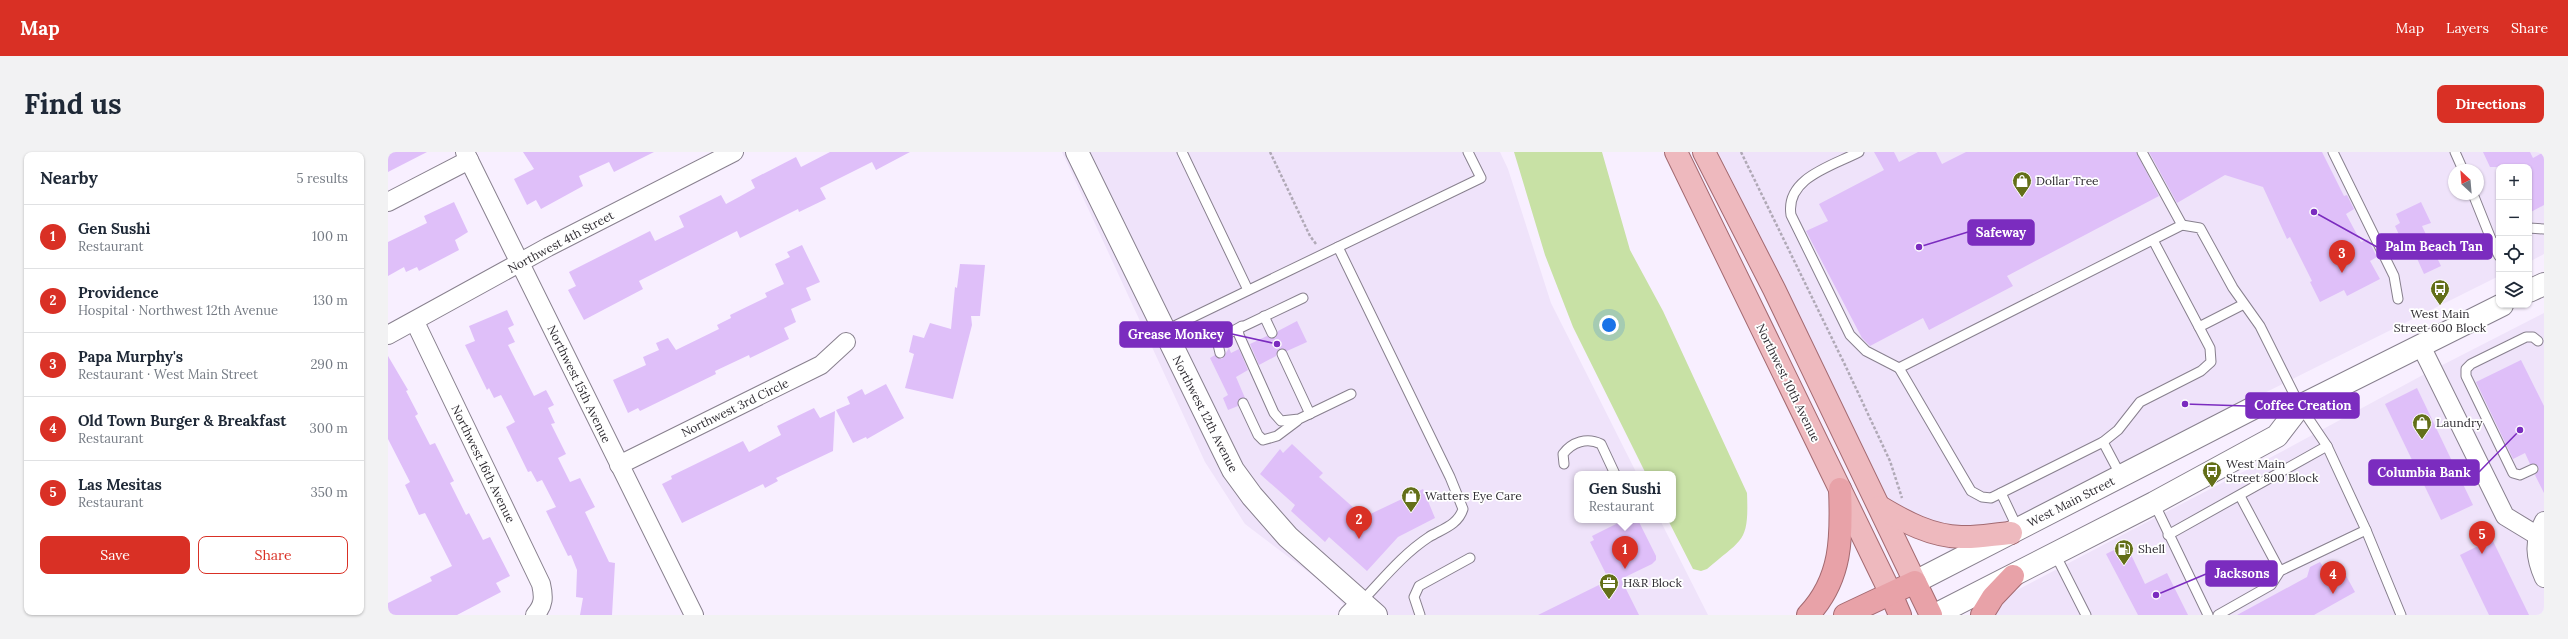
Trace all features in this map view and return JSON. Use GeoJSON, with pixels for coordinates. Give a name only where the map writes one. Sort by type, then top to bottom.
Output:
{"type":"FeatureCollection","features":[{"type":"Feature","properties":{"kind":"highway"},"geometry":{"type":"LineString","coordinates":[[1808,615],[1820,602],[1834,577],[1842,522],[1840,489]]}},
{"type":"Feature","properties":{"kind":"highway"},"geometry":{"type":"LineString","coordinates":[[1982,615],[1994,597],[2013,576]]}},
{"type":"Feature","properties":{"kind":"highway"},"geometry":{"type":"LineString","coordinates":[[1915,582],[1931,615]]}},
{"type":"Feature","properties":{"kind":"highway","name":"West Main Street"},"geometry":{"type":"LineString","coordinates":[[1845,615],[1915,582]]}},
{"type":"Feature","properties":{"kind":"highway","name":"Northwest 10th Avenue"},"geometry":{"type":"LineString","coordinates":[[1891,594],[1900,615]]}},
{"type":"Feature","properties":{"kind":"main road","name":"Northwest 12th Avenue"},"geometry":{"type":"LineString","coordinates":[[1077,152],[1163,331],[1219,445],[1233,470],[1252,496],[1288,537],[1362,610]]}},
{"type":"Feature","properties":{"kind":"main road","name":"Northwest 10th Avenue"},"geometry":{"type":"LineString","coordinates":[[1676,152],[1891,594]]}},
{"type":"Feature","properties":{"kind":"main road"},"geometry":{"type":"LineString","coordinates":[[1704,152],[1880,507],[1915,582]]}},
{"type":"Feature","properties":{"kind":"main road"},"geometry":{"type":"LineString","coordinates":[[2532,290],[2544,284]]}},
{"type":"Feature","properties":{"kind":"main road","name":"West Main Street"},"geometry":{"type":"LineString","coordinates":[[1935,615],[2154,504],[2277,436],[2300,406],[2496,308]]}},
{"type":"Feature","properties":{"kind":"main road","name":"West Main Street"},"geometry":{"type":"LineString","coordinates":[[1915,582],[2259,405],[2300,406]]}},
{"type":"Feature","properties":{"kind":"main road"},"geometry":{"type":"LineString","coordinates":[[1880,507],[1909,524],[1934,533],[1961,537],[2015,531]]}},
{"type":"Feature","properties":{"kind":"street","name":"Northwest 4th Street"},"geometry":{"type":"LineString","coordinates":[[388,335],[415,322],[548,247],[734,152]]}},
{"type":"Feature","properties":{"kind":"street","name":"Northwest 15th Avenue"},"geometry":{"type":"LineString","coordinates":[[467,156],[522,263],[619,466],[694,615]]}},
{"type":"Feature","properties":{"kind":"street"},"geometry":{"type":"LineString","coordinates":[[388,202],[467,156]]}},
{"type":"Feature","properties":{"kind":"street","name":"Northwest 16th Avenue"},"geometry":{"type":"LineString","coordinates":[[415,322],[541,584],[544,597],[538,611]]}},
{"type":"Feature","properties":{"kind":"street","name":"Northwest 3rd Circle"},"geometry":{"type":"LineString","coordinates":[[619,466],[821,365],[846,342]]}},
{"type":"Feature","properties":{"kind":"street"},"geometry":{"type":"LineString","coordinates":[[2421,346],[2505,516],[2541,528],[2536,555],[2544,578]]}},
{"type":"Feature","properties":{"kind":"lane"},"geometry":{"type":"LineString","coordinates":[[1182,152],[1248,290]]}},
{"type":"Feature","properties":{"kind":"lane"},"geometry":{"type":"LineString","coordinates":[[1163,331],[1481,178],[1468,152]]}},
{"type":"Feature","properties":{"kind":"lane"},"geometry":{"type":"LineString","coordinates":[[1859,152],[1802,182],[1793,193],[1791,215],[1850,334],[1866,351],[1899,368],[1971,491],[1982,497],[1991,498],[2001,494],[2103,442],[2118,430],[2140,402],[2201,371],[2211,362],[2210,348],[2153,240]]}},
{"type":"Feature","properties":{"kind":"lane"},"geometry":{"type":"LineString","coordinates":[[2142,152],[2182,225]]}},
{"type":"Feature","properties":{"kind":"lane"},"geometry":{"type":"LineString","coordinates":[[2333,152],[2394,276],[2398,299]]}},
{"type":"Feature","properties":{"kind":"lane"},"geometry":{"type":"LineString","coordinates":[[2455,152],[2460,164]]}},
{"type":"Feature","properties":{"kind":"lane"},"geometry":{"type":"LineString","coordinates":[[2476,200],[2496,243]]}},
{"type":"Feature","properties":{"kind":"lane"},"geometry":{"type":"LineString","coordinates":[[1899,368],[2182,225],[2200,228],[2233,288],[2260,326],[2300,406],[2327,446],[2366,530],[2401,615]]}},
{"type":"Feature","properties":{"kind":"lane"},"geometry":{"type":"LineString","coordinates":[[2532,228],[2544,229]]}},
{"type":"Feature","properties":{"kind":"lane"},"geometry":{"type":"LineString","coordinates":[[1338,247],[1450,477],[1463,509],[1453,524],[1428,538],[1403,558],[1362,610]]}},
{"type":"Feature","properties":{"kind":"lane"},"geometry":{"type":"LineString","coordinates":[[1220,353],[1216,344],[1217,340],[1243,325],[1303,298]]}},
{"type":"Feature","properties":{"kind":"lane"},"geometry":{"type":"LineString","coordinates":[[2199,327],[2244,304]]}},
{"type":"Feature","properties":{"kind":"lane"},"geometry":{"type":"LineString","coordinates":[[1264,316],[1272,333]]}},
{"type":"Feature","properties":{"kind":"lane"},"geometry":{"type":"LineString","coordinates":[[1243,325],[1238,329],[1238,335],[1274,413],[1281,421],[1299,419]]}},
{"type":"Feature","properties":{"kind":"lane"},"geometry":{"type":"LineString","coordinates":[[2532,469],[2520,475],[2513,473],[2466,376],[2466,369],[2472,364],[2526,336],[2533,338],[2538,342]]}},
{"type":"Feature","properties":{"kind":"lane"},"geometry":{"type":"LineString","coordinates":[[1282,354],[1310,414]]}},
{"type":"Feature","properties":{"kind":"lane"},"geometry":{"type":"LineString","coordinates":[[1243,403],[1258,436],[1263,440],[1277,436],[1299,419],[1351,394]]}},
{"type":"Feature","properties":{"kind":"lane"},"geometry":{"type":"LineString","coordinates":[[1564,464],[1563,454],[1567,448],[1581,441],[1589,441],[1601,444],[1614,471]]}},
{"type":"Feature","properties":{"kind":"lane"},"geometry":{"type":"LineString","coordinates":[[2103,442],[2121,477]]}},
{"type":"Feature","properties":{"kind":"lane"},"geometry":{"type":"LineString","coordinates":[[2168,535],[2327,446]]}},
{"type":"Feature","properties":{"kind":"lane"},"geometry":{"type":"LineString","coordinates":[[2001,494],[2015,531]]}},
{"type":"Feature","properties":{"kind":"lane"},"geometry":{"type":"LineString","coordinates":[[2240,496],[2280,571]]}},
{"type":"Feature","properties":{"kind":"lane"},"geometry":{"type":"LineString","coordinates":[[2154,504],[2208,615]]}},
{"type":"Feature","properties":{"kind":"lane"},"geometry":{"type":"LineString","coordinates":[[2218,615],[2271,585],[2280,571],[2366,530]]}},
{"type":"Feature","properties":{"kind":"lane"},"geometry":{"type":"LineString","coordinates":[[2055,554],[2086,615]]}},
{"type":"Feature","properties":{"kind":"lane"},"geometry":{"type":"LineString","coordinates":[[1420,615],[1414,597],[1419,586],[1470,558]]}},
{"type":"Feature","properties":{"kind":"path"},"geometry":{"type":"LineString","coordinates":[[1270,152],[1310,236],[1324,254]]}},
{"type":"Feature","properties":{"kind":"path"},"geometry":{"type":"LineString","coordinates":[[1741,152],[1853,382],[1890,462],[1904,501]]}},
{"type":"Feature","properties":{"kind":"shaded area"},"geometry":{"type":"Polygon","coordinates":[[[1062,152],[1500,152],[1508,169],[1551,303],[1635,471],[1574,471],[1574,523],[1662,523],[1708,615],[1351,615],[1332,590],[1245,524],[1205,462],[1062,152]]]}},
{"type":"Feature","properties":{"kind":"shaded area"},"geometry":{"type":"Polygon","coordinates":[[[1718,152],[2544,152],[2544,254],[2532,260],[2532,164],[2496,164],[2496,277],[1950,550],[1901,525],[1718,152]]]}},
{"type":"Feature","properties":{"kind":"shaded area"},"geometry":{"type":"Polygon","coordinates":[[[2544,313],[2544,615],[1985,615],[1996,601],[2281,452],[2421,376],[2544,313]]]}},
{"type":"Feature","properties":{"kind":"green space"},"geometry":{"type":"Polygon","coordinates":[[[1514,152],[1602,152],[1630,250],[1663,311],[1747,493],[1747,522],[1745,531],[1736,545],[1707,569],[1701,571],[1693,569],[1670,523],[1676,523],[1676,471],[1645,471],[1573,327],[1545,255],[1514,152]]]}},
{"type":"Feature","properties":{"kind":"building"},"geometry":{"type":"Polygon","coordinates":[[[388,152],[427,152],[388,172],[388,152]]]}},
{"type":"Feature","properties":{"kind":"building"},"geometry":{"type":"Polygon","coordinates":[[[523,152],[654,152],[614,172],[609,162],[579,176],[583,186],[541,209],[536,200],[527,205],[514,179],[534,169],[523,152]]]}},
{"type":"Feature","properties":{"kind":"building"},"geometry":{"type":"Polygon","coordinates":[[[830,152],[910,152],[876,170],[872,162],[820,188],[826,199],[799,212],[798,209],[740,238],[737,231],[639,281],[643,289],[584,320],[568,290],[576,286],[569,272],[650,231],[655,241],[684,227],[679,216],[721,195],[726,204],[755,188],[751,180],[796,157],[801,167],[830,152]]]}},
{"type":"Feature","properties":{"kind":"building"},"geometry":{"type":"Polygon","coordinates":[[[1874,152],[1894,152],[1899,162],[1918,152],[1936,152],[1942,164],[1966,152],[2136,152],[2159,196],[2007,276],[2013,286],[1929,330],[1923,318],[1870,346],[1862,338],[1806,231],[1828,221],[1819,204],[1884,170],[1874,152]]]}},
{"type":"Feature","properties":{"kind":"building"},"geometry":{"type":"Polygon","coordinates":[[[2149,152],[2322,152],[2344,196],[2347,195],[2354,209],[2346,214],[2361,242],[2368,239],[2377,257],[2370,261],[2380,279],[2347,296],[2344,290],[2320,302],[2310,282],[2312,281],[2290,237],[2287,239],[2263,187],[2225,175],[2177,203],[2149,152]]]}},
{"type":"Feature","properties":{"kind":"building"},"geometry":{"type":"Polygon","coordinates":[[[2483,152],[2530,152],[2533,158],[2544,152],[2544,205],[2532,211],[2532,164],[2496,164],[2496,167],[2490,167],[2483,152]]]}},
{"type":"Feature","properties":{"kind":"building"},"geometry":{"type":"Polygon","coordinates":[[[454,202],[468,232],[455,240],[459,250],[419,271],[417,267],[406,272],[404,267],[388,276],[388,242],[427,223],[424,216],[454,202]]]}},
{"type":"Feature","properties":{"kind":"building"},"geometry":{"type":"Polygon","coordinates":[[[2421,202],[2431,223],[2422,226],[2441,266],[2424,274],[2411,245],[2405,248],[2395,226],[2400,223],[2396,214],[2421,202]]]}},
{"type":"Feature","properties":{"kind":"building"},"geometry":{"type":"Polygon","coordinates":[[[802,245],[820,282],[806,288],[811,300],[791,309],[796,322],[784,328],[789,339],[750,358],[749,355],[715,371],[716,374],[640,411],[638,408],[628,413],[613,380],[646,365],[643,357],[659,350],[656,343],[668,338],[676,350],[719,329],[717,325],[731,318],[730,315],[767,297],[765,293],[784,284],[775,264],[790,257],[787,252],[802,245]]]}},
{"type":"Feature","properties":{"kind":"building"},"geometry":{"type":"Polygon","coordinates":[[[960,264],[985,265],[980,316],[971,316],[972,325],[953,399],[905,388],[914,354],[909,352],[913,335],[924,338],[930,323],[951,329],[955,287],[957,288],[960,264]]]}},
{"type":"Feature","properties":{"kind":"building"},"geometry":{"type":"Polygon","coordinates":[[[507,310],[514,325],[508,328],[515,342],[508,345],[534,396],[546,390],[554,405],[548,408],[555,423],[551,424],[566,454],[558,458],[570,482],[580,478],[595,507],[585,512],[609,562],[615,563],[612,615],[580,615],[583,598],[576,597],[577,570],[571,555],[568,556],[546,511],[556,507],[542,480],[537,482],[531,471],[528,472],[506,427],[515,422],[501,395],[494,398],[489,388],[487,390],[465,345],[475,341],[469,326],[507,310]]]}},
{"type":"Feature","properties":{"kind":"building"},"geometry":{"type":"Polygon","coordinates":[[[1297,321],[1307,342],[1287,351],[1279,349],[1276,356],[1259,365],[1250,344],[1267,336],[1275,338],[1278,331],[1297,321]]]}},
{"type":"Feature","properties":{"kind":"building"},"geometry":{"type":"Polygon","coordinates":[[[1229,348],[1231,353],[1239,349],[1248,370],[1236,377],[1245,398],[1240,398],[1238,406],[1228,410],[1223,398],[1228,395],[1210,358],[1215,355],[1222,359],[1229,348]]]}},
{"type":"Feature","properties":{"kind":"building"},"geometry":{"type":"Polygon","coordinates":[[[388,356],[408,390],[406,391],[418,414],[415,416],[430,445],[435,443],[454,481],[450,483],[466,515],[469,513],[483,540],[490,537],[510,576],[496,583],[501,592],[457,615],[388,615],[388,603],[432,581],[430,577],[452,566],[425,513],[419,515],[405,485],[410,482],[388,439],[388,356]]]}},
{"type":"Feature","properties":{"kind":"building"},"geometry":{"type":"Polygon","coordinates":[[[2521,360],[2544,406],[2544,493],[2535,475],[2539,470],[2538,466],[2530,464],[2525,453],[2513,459],[2476,382],[2521,360]]]}},
{"type":"Feature","properties":{"kind":"building"},"geometry":{"type":"Polygon","coordinates":[[[886,384],[904,418],[867,439],[866,437],[853,443],[836,410],[850,404],[847,397],[862,389],[865,395],[886,384]]]}},
{"type":"Feature","properties":{"kind":"building"},"geometry":{"type":"Polygon","coordinates":[[[2417,388],[2473,505],[2441,520],[2385,404],[2417,388]]]}},
{"type":"Feature","properties":{"kind":"building"},"geometry":{"type":"Polygon","coordinates":[[[814,408],[820,418],[835,411],[833,451],[776,478],[778,481],[765,488],[763,484],[682,523],[662,484],[672,479],[671,476],[743,441],[749,452],[781,435],[777,426],[814,408]]]}},
{"type":"Feature","properties":{"kind":"building"},"geometry":{"type":"Polygon","coordinates":[[[1292,444],[1323,473],[1319,477],[1364,517],[1423,489],[1435,518],[1398,537],[1367,571],[1329,537],[1325,542],[1291,511],[1295,505],[1260,474],[1280,449],[1283,453],[1292,444]]]}},
{"type":"Feature","properties":{"kind":"building"},"geometry":{"type":"Polygon","coordinates":[[[1618,523],[1640,523],[1656,556],[1656,560],[1652,564],[1621,579],[1639,615],[1538,615],[1609,580],[1590,542],[1594,540],[1592,536],[1618,523]]]}},
{"type":"Feature","properties":{"kind":"building"},"geometry":{"type":"Polygon","coordinates":[[[2492,539],[2529,615],[2489,615],[2460,555],[2492,539]]]}},
{"type":"Feature","properties":{"kind":"building"},"geometry":{"type":"Polygon","coordinates":[[[2126,544],[2145,584],[2167,573],[2188,615],[2138,615],[2106,554],[2126,544]]]}},
{"type":"Feature","properties":{"kind":"building"},"geometry":{"type":"Polygon","coordinates":[[[2338,561],[2355,592],[2314,615],[2237,615],[2307,577],[2310,567],[2320,562],[2324,568],[2338,561]]]}},
{"type":"Feature","properties":{"kind":"place","name":"Dollar Tree"},"geometry":{"type":"Point","coordinates":[2022,198]}},
{"type":"Feature","properties":{"kind":"place","name":"Palm Beach Tan"},"geometry":{"type":"Point","coordinates":[2314,212]}},
{"type":"Feature","properties":{"kind":"place","name":"Safeway"},"geometry":{"type":"Point","coordinates":[1919,247]}},
{"type":"Feature","properties":{"kind":"place","name":"Papa Murphy's"},"geometry":{"type":"Point","coordinates":[2342,273]}},
{"type":"Feature","properties":{"kind":"place","name":"West Main Street 600 Block"},"geometry":{"type":"Point","coordinates":[2440,306]}},
{"type":"Feature","properties":{"kind":"place","name":"Grease Monkey"},"geometry":{"type":"Point","coordinates":[1277,344]}},
{"type":"Feature","properties":{"kind":"place","name":"Coffee Creation"},"geometry":{"type":"Point","coordinates":[2185,404]}},
{"type":"Feature","properties":{"kind":"place","name":"Columbia Bank"},"geometry":{"type":"Point","coordinates":[2520,430]}},
{"type":"Feature","properties":{"kind":"place","name":"Laundry"},"geometry":{"type":"Point","coordinates":[2422,440]}},
{"type":"Feature","properties":{"kind":"place","name":"West Main Street 800 Block"},"geometry":{"type":"Point","coordinates":[2212,488]}},
{"type":"Feature","properties":{"kind":"place","name":"Watters Eye Care"},"geometry":{"type":"Point","coordinates":[1411,513]}},
{"type":"Feature","properties":{"kind":"place","name":"Providence"},"geometry":{"type":"Point","coordinates":[1359,539]}},
{"type":"Feature","properties":{"kind":"place","name":"Las Mesitas"},"geometry":{"type":"Point","coordinates":[2482,554]}},
{"type":"Feature","properties":{"kind":"place","name":"Shell"},"geometry":{"type":"Point","coordinates":[2124,566]}},
{"type":"Feature","properties":{"kind":"place","name":"Gen Sushi"},"geometry":{"type":"Point","coordinates":[1625,569]}},
{"type":"Feature","properties":{"kind":"place","name":"Old Town Burger & Breakfast"},"geometry":{"type":"Point","coordinates":[2333,594]}},
{"type":"Feature","properties":{"kind":"place","name":"Jacksons"},"geometry":{"type":"Point","coordinates":[2156,595]}},
{"type":"Feature","properties":{"kind":"place","name":"H&R Block"},"geometry":{"type":"Point","coordinates":[1609,600]}}]}
